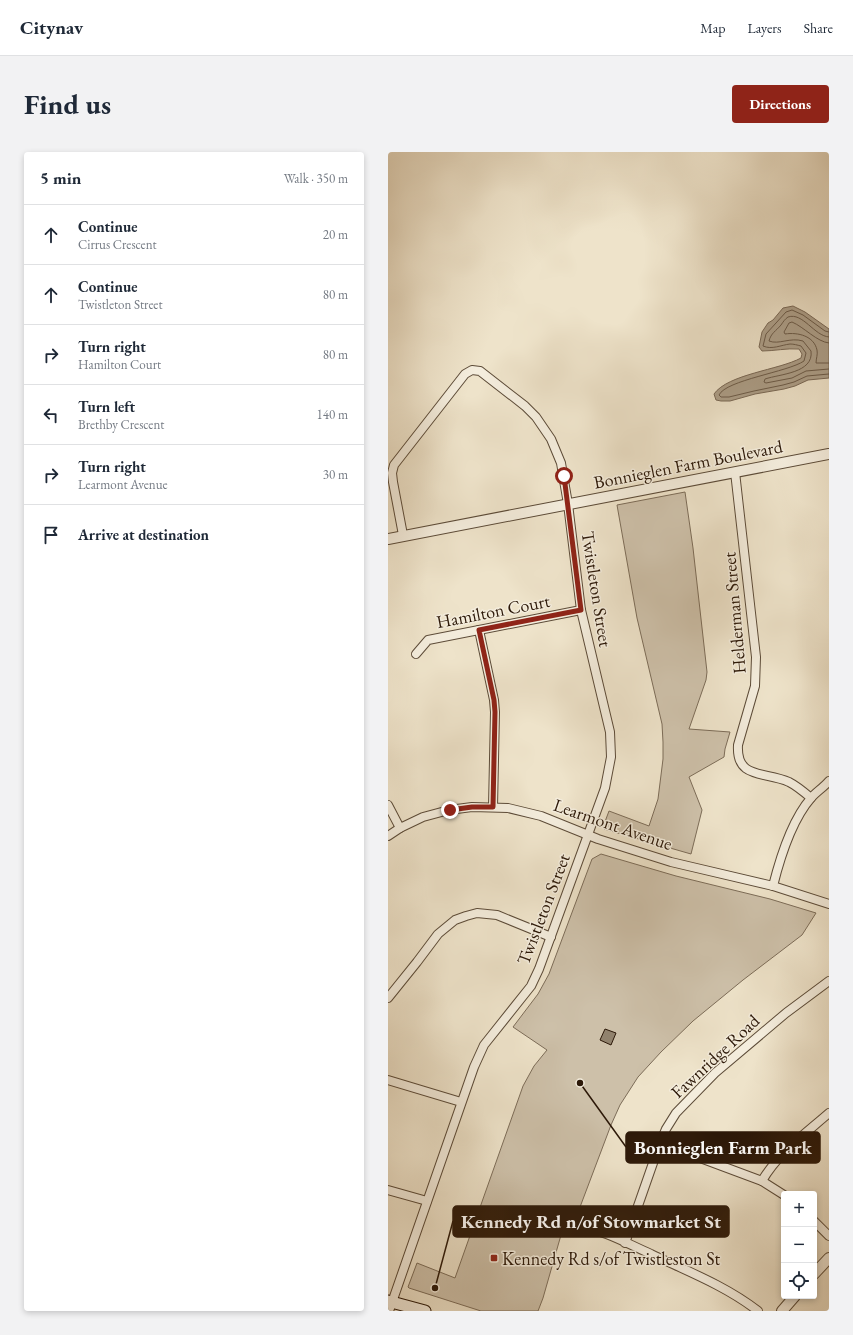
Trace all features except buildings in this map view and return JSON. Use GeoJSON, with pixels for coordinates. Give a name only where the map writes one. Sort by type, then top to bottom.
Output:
{"type":"FeatureCollection","features":[{"type":"Feature","properties":{"kind":"main road"},"geometry":{"type":"LineString","coordinates":[[390,1304],[425,1311]]}},
{"type":"Feature","properties":{"kind":"street","name":"Twistleton Street"},"geometry":{"type":"LineString","coordinates":[[390,1304],[474,1067],[484,1045],[530,986],[539,969],[605,788],[610,769],[611,746],[607,716],[581,610],[568,504],[557,452],[545,429],[525,406],[480,371],[472,370],[465,374],[394,465],[392,473],[403,535]]}},
{"type":"Feature","properties":{"kind":"street","name":"Bonnieglen Farm Boulevard"},"geometry":{"type":"LineString","coordinates":[[388,539],[829,454]]}},
{"type":"Feature","properties":{"kind":"street","name":"Helderman Street"},"geometry":{"type":"LineString","coordinates":[[735,472],[756,657],[755,686],[738,745],[737,754],[740,763],[746,770],[787,781],[811,798]]}},
{"type":"Feature","properties":{"kind":"street","name":"Hamilton Court"},"geometry":{"type":"LineString","coordinates":[[416,654],[428,640],[581,610]]}},
{"type":"Feature","properties":{"kind":"street"},"geometry":{"type":"LineString","coordinates":[[479,630],[494,700],[495,712],[493,807]]}},
{"type":"Feature","properties":{"kind":"street"},"geometry":{"type":"LineString","coordinates":[[773,886],[785,847],[798,817],[811,798],[829,781]]}},
{"type":"Feature","properties":{"kind":"street"},"geometry":{"type":"LineString","coordinates":[[388,805],[400,828]]}},
{"type":"Feature","properties":{"kind":"street","name":"Learmont Avenue"},"geometry":{"type":"LineString","coordinates":[[388,836],[400,828],[423,817],[450,810],[472,807],[493,807],[528,812],[588,836],[671,862],[773,886],[829,904]]}},
{"type":"Feature","properties":{"kind":"street"},"geometry":{"type":"LineString","coordinates":[[388,998],[438,934],[455,920],[478,914],[497,915],[551,937]]}},
{"type":"Feature","properties":{"kind":"street","name":"Fawnridge Road"},"geometry":{"type":"LineString","coordinates":[[625,1242],[660,1143],[666,1129],[676,1113],[715,1073],[786,1013],[829,981]]}},
{"type":"Feature","properties":{"kind":"street"},"geometry":{"type":"LineString","coordinates":[[388,1080],[461,1102]]}},
{"type":"Feature","properties":{"kind":"street"},"geometry":{"type":"LineString","coordinates":[[762,1181],[774,1163],[829,1113]]}},
{"type":"Feature","properties":{"kind":"street"},"geometry":{"type":"LineString","coordinates":[[660,1143],[762,1181],[781,1193]]}},
{"type":"Feature","properties":{"kind":"street"},"geometry":{"type":"LineString","coordinates":[[388,1190],[426,1201]]}},
{"type":"Feature","properties":{"kind":"street"},"geometry":{"type":"LineString","coordinates":[[817,1224],[829,1236]]}},
{"type":"Feature","properties":{"kind":"street"},"geometry":{"type":"LineString","coordinates":[[580,1227],[589,1228],[625,1242],[725,1290],[758,1311]]}},
{"type":"Feature","properties":{"kind":"street"},"geometry":{"type":"LineString","coordinates":[[817,1271],[829,1258]]}},
{"type":"Feature","properties":{"kind":"street"},"geometry":{"type":"LineString","coordinates":[[782,1311],[792,1299]]}},
{"type":"Feature","properties":{"kind":"shaded area"},"geometry":{"type":"Polygon","coordinates":[[[685,492],[707,672],[706,680],[689,729],[730,732],[724,757],[689,777],[702,810],[691,854],[604,829],[603,827],[609,811],[649,826],[658,799],[663,759],[662,724],[637,618],[617,505],[685,492]]]}},
{"type":"Feature","properties":{"kind":"shaded area"},"geometry":{"type":"Polygon","coordinates":[[[601,854],[676,876],[770,899],[816,913],[802,935],[743,980],[693,1021],[638,1077],[620,1105],[611,1125],[577,1215],[570,1215],[565,1221],[538,1311],[481,1311],[409,1288],[408,1287],[417,1263],[455,1278],[523,1086],[534,1066],[547,1050],[513,1027],[538,994],[549,974],[592,859],[601,854]]]}},
{"type":"Feature","properties":{"kind":"water"},"geometry":{"type":"Polygon","coordinates":[[[793,306],[805,312],[829,329],[829,378],[808,380],[784,389],[755,394],[730,401],[716,400],[714,394],[721,387],[730,382],[801,358],[802,354],[799,349],[762,351],[759,347],[762,332],[768,323],[773,320],[783,308],[793,306]]]}},
{"type":"Feature","properties":{"kind":"place","name":"Bonnieglen Farm Park"},"geometry":{"type":"Point","coordinates":[580,1083]}},
{"type":"Feature","properties":{"kind":"place","name":"Kennedy Rd s/of Twistleston St"},"geometry":{"type":"Point","coordinates":[494,1258]}},
{"type":"Feature","properties":{"kind":"place","name":"Kennedy Rd n/of Stowmarket St"},"geometry":{"type":"Point","coordinates":[435,1288]}},
{"type":"Feature","properties":{"kind":"route"},"geometry":{"type":"LineString","coordinates":[[450,810],[472,807],[493,807],[495,712],[494,700],[479,630],[581,610],[564,476]]}}]}
